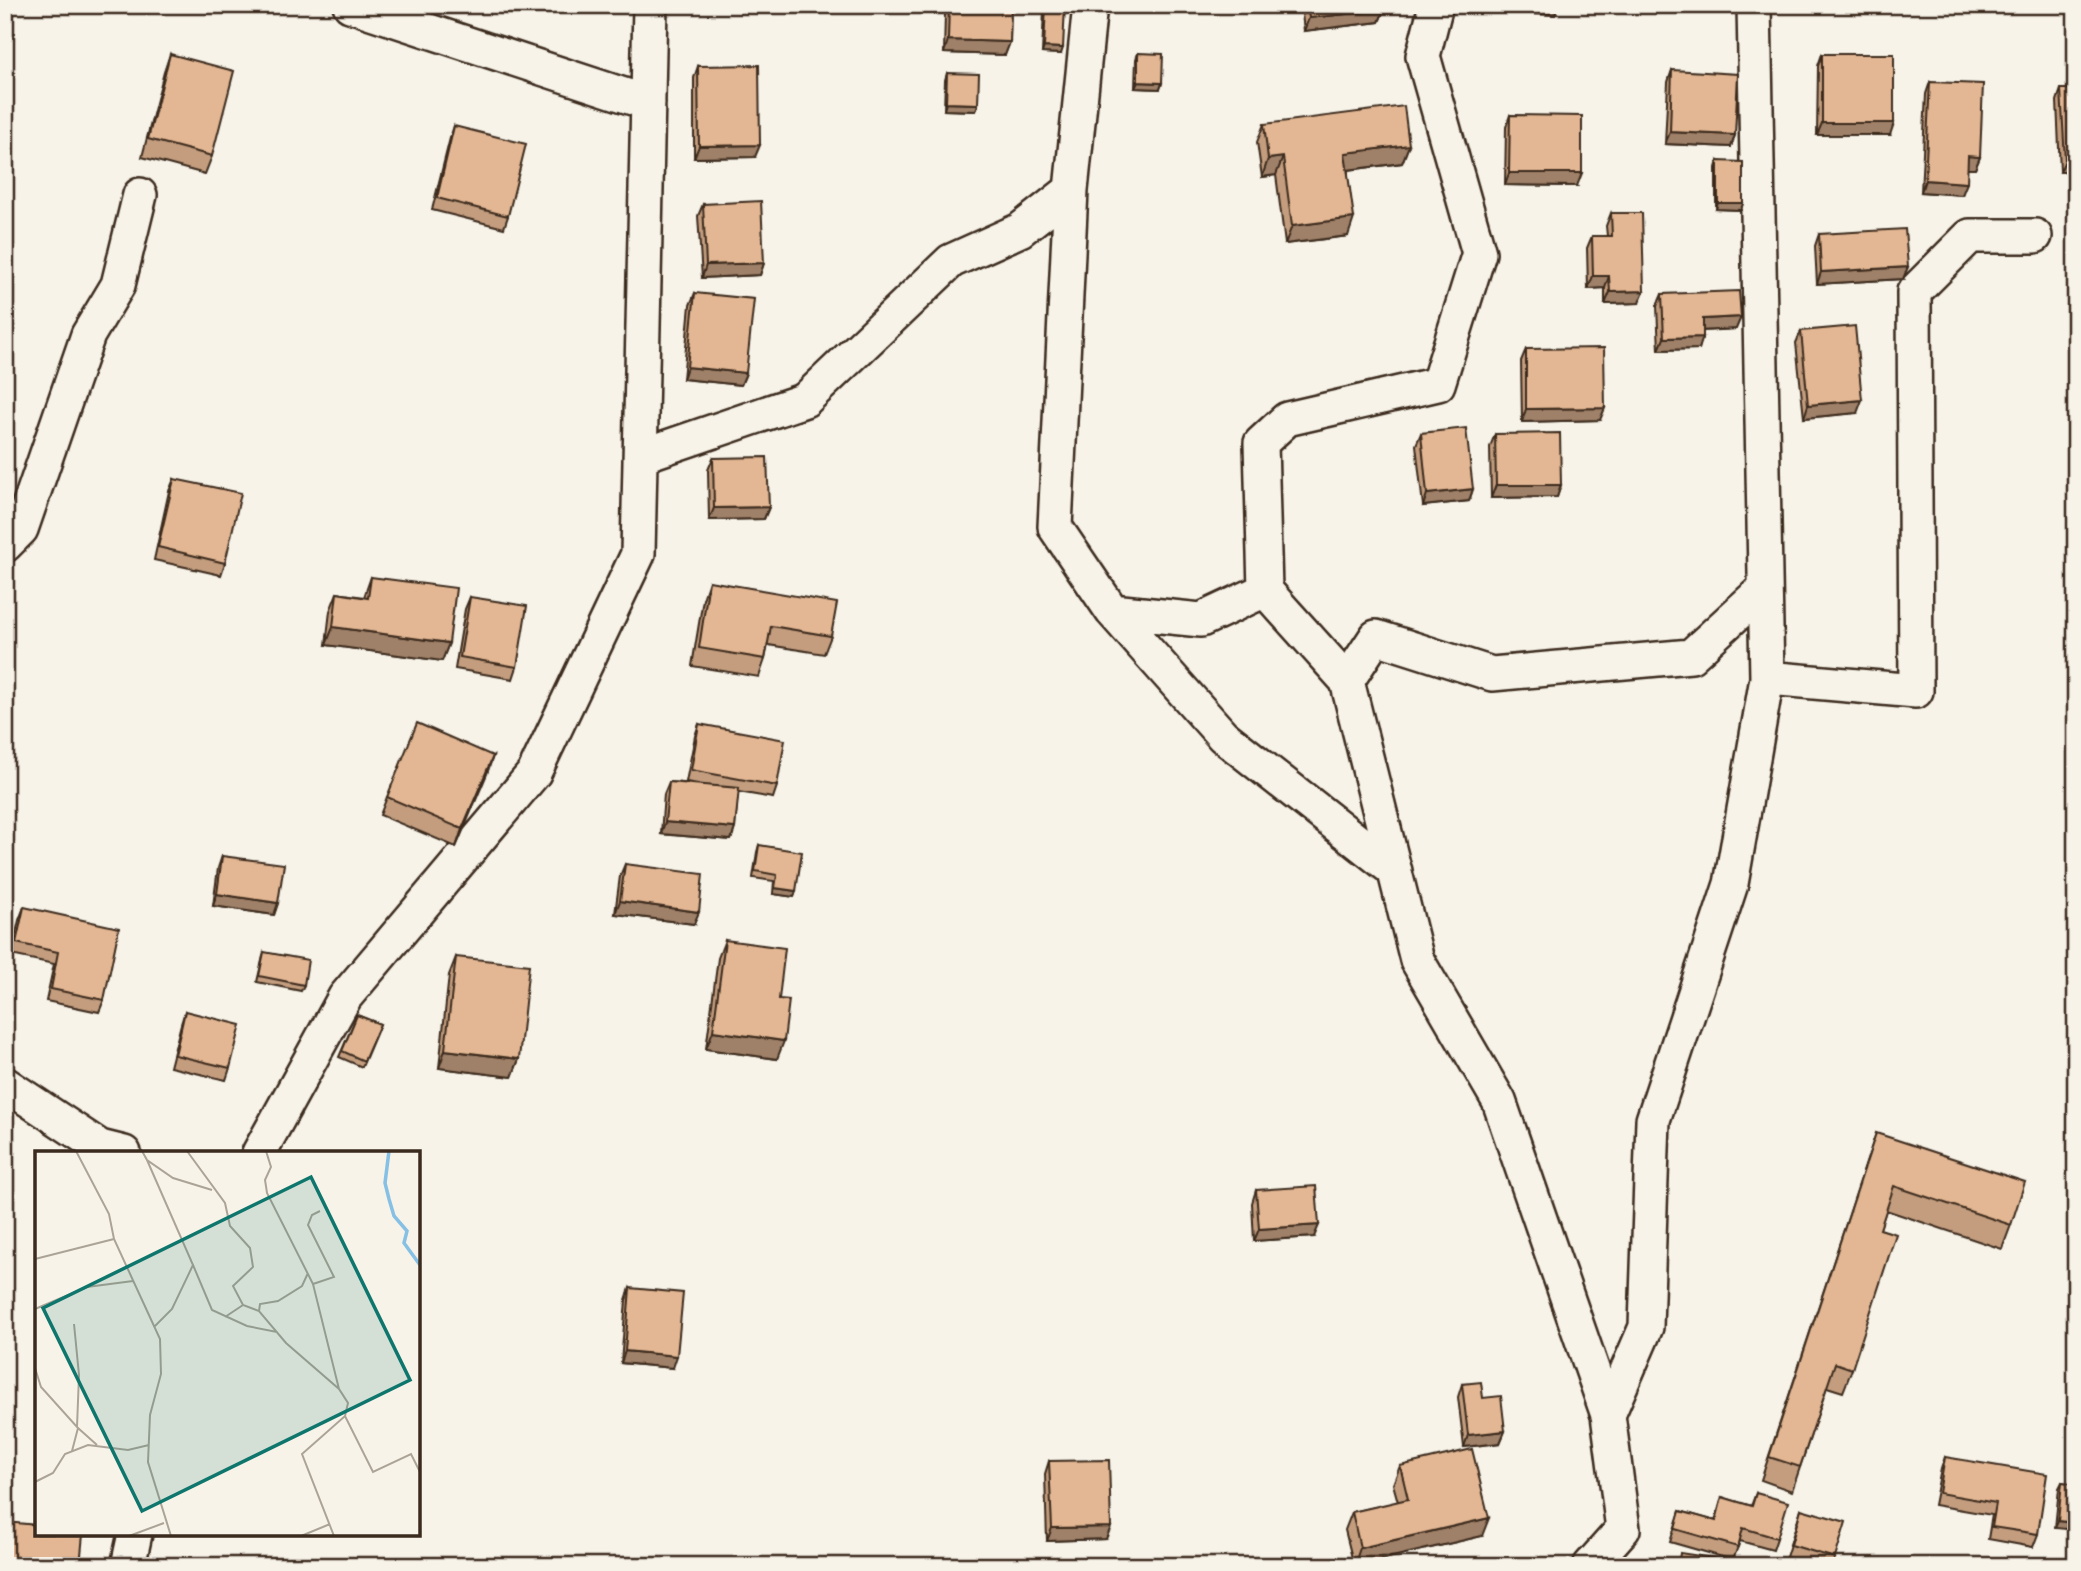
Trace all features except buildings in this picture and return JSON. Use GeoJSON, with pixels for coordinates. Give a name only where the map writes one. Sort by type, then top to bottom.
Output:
{"type":"FeatureCollection","features":[{"type":"Feature","properties":{"kind":"street"},"geometry":{"type":"LineString","coordinates":[[350,5],[648,103]]}},
{"type":"Feature","properties":{"kind":"street"},"geometry":{"type":"LineString","coordinates":[[260,1151],[345,997],[534,773],[638,554],[650,5]]}},
{"type":"Feature","properties":{"kind":"street"},"geometry":{"type":"LineString","coordinates":[[1090,5],[1071,190],[1055,527],[1112,611],[1223,736],[1395,871]]}},
{"type":"Feature","properties":{"kind":"street"},"geometry":{"type":"LineString","coordinates":[[1436,5],[1423,56],[1479,253],[1438,384],[1287,419],[1261,443],[1265,590],[1347,681],[1417,960],[1499,1101],[1608,1415],[1623,1529],[1590,1566]]}},
{"type":"Feature","properties":{"kind":"street"},"geometry":{"type":"LineString","coordinates":[[1608,1415],[1646,1327],[1653,1120],[1731,884],[1767,678],[1754,5]]}},
{"type":"Feature","properties":{"kind":"street"},"geometry":{"type":"LineString","coordinates":[[640,456],[805,400],[951,261],[1020,230],[1071,190]]}},
{"type":"Feature","properties":{"kind":"street"},"geometry":{"type":"LineString","coordinates":[[5,545],[21,530],[88,335],[118,285],[140,195]]}},
{"type":"Feature","properties":{"kind":"street"},"geometry":{"type":"LineString","coordinates":[[1767,678],[1916,691],[1914,292],[1970,236],[2035,236]]}},
{"type":"Feature","properties":{"kind":"street"},"geometry":{"type":"LineString","coordinates":[[1347,681],[1376,637],[1492,674],[1691,656],[1765,588]]}},
{"type":"Feature","properties":{"kind":"street"},"geometry":{"type":"LineString","coordinates":[[1112,611],[1201,620],[1265,590]]}},
{"type":"Feature","properties":{"kind":"street"},"geometry":{"type":"LineString","coordinates":[[5,1084],[100,1147],[116,1151]]}},
{"type":"Feature","properties":{"kind":"street"},"geometry":{"type":"LineString","coordinates":[[128,1566],[135,1536]]}}]}
